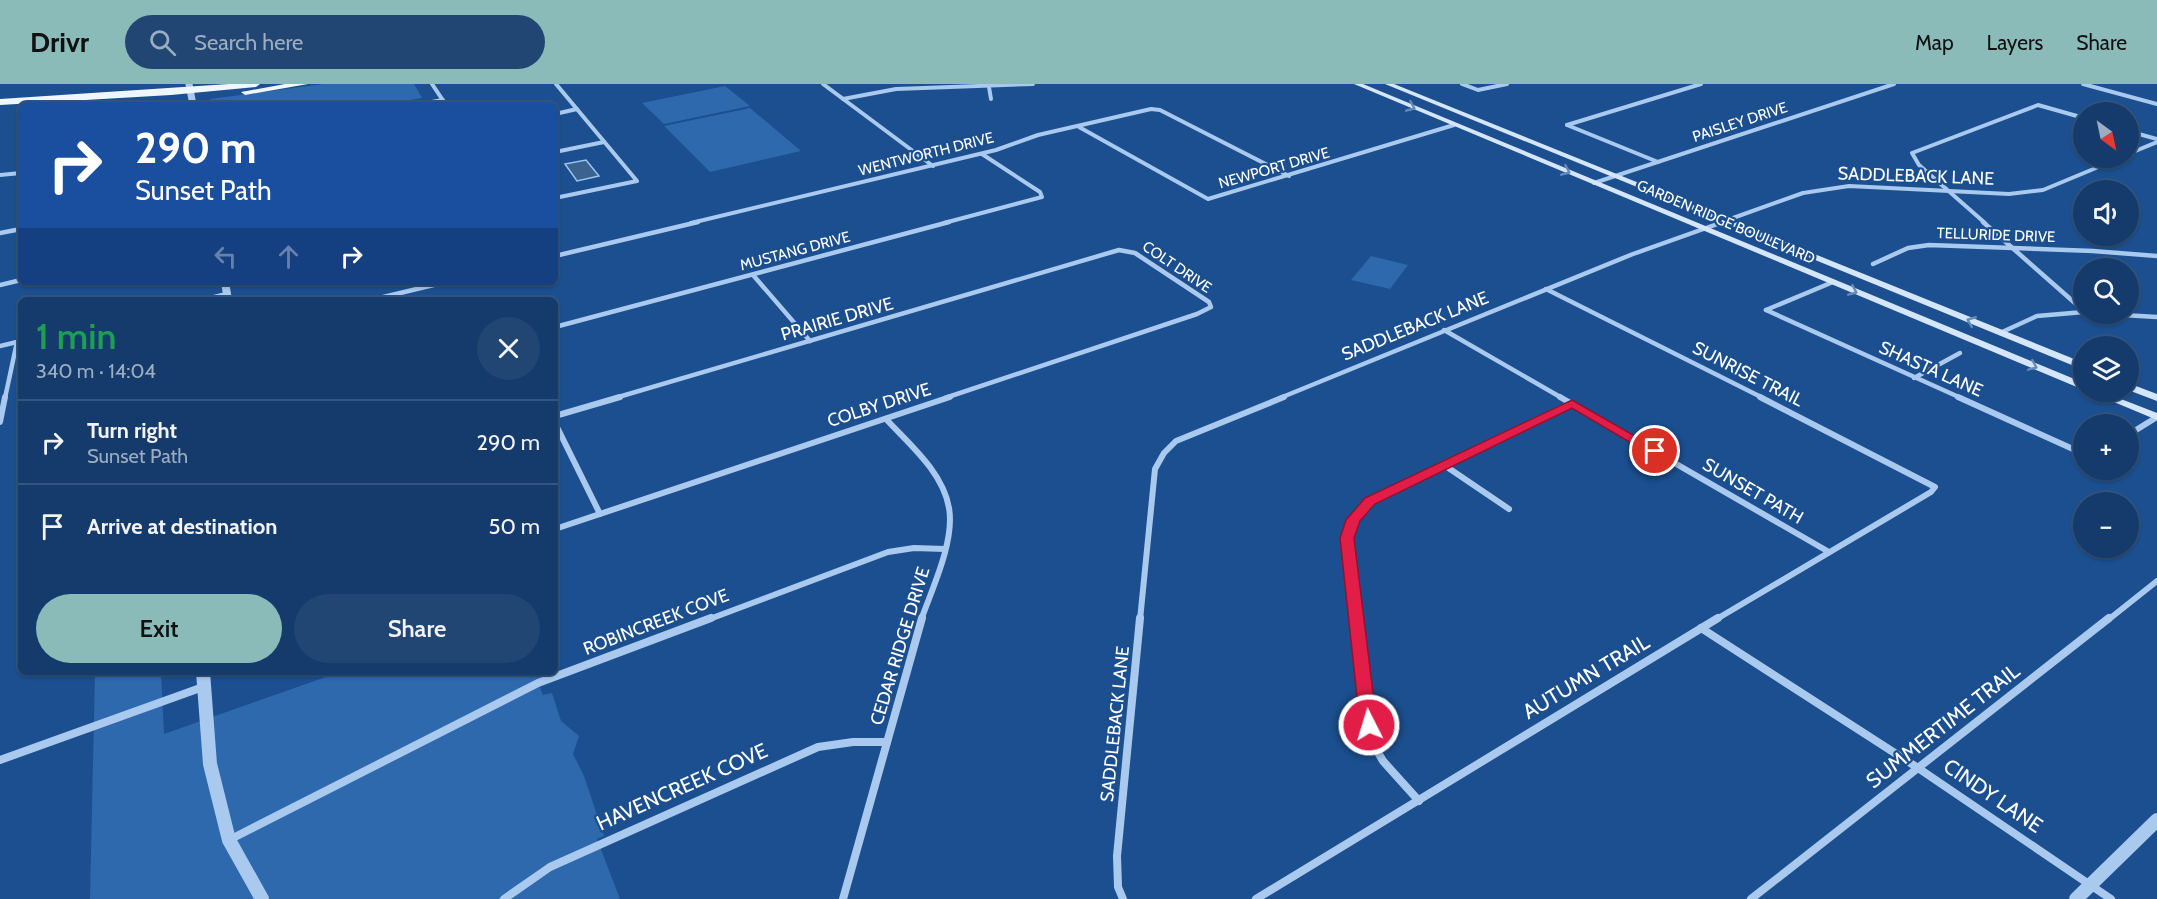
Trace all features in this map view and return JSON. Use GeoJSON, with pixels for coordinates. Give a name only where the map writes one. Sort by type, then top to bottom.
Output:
{"type":"FeatureCollection","features":[{"type":"Feature","properties":{"kind":"main road"},"geometry":{"type":"LineString","coordinates":[[0,102],[193,95],[256,84]]}},
{"type":"Feature","properties":{"kind":"main road"},"geometry":{"type":"LineString","coordinates":[[120,102],[304,84]]}},
{"type":"Feature","properties":{"kind":"main road","name":"GARDEN RIDGE BOULEVARD"},"geometry":{"type":"LineString","coordinates":[[1358,84],[2073,382]]}},
{"type":"Feature","properties":{"kind":"main road","name":"GARDEN RIDGE BOULEVARD"},"geometry":{"type":"LineString","coordinates":[[1388,84],[2073,363]]}},
{"type":"Feature","properties":{"kind":"main road"},"geometry":{"type":"LineString","coordinates":[[0,109],[18,108]]}},
{"type":"Feature","properties":{"kind":"main road"},"geometry":{"type":"LineString","coordinates":[[1502,145],[1523,139]]}},
{"type":"Feature","properties":{"kind":"main road"},"geometry":{"type":"LineString","coordinates":[[2139,391],[2157,398]]}},
{"type":"Feature","properties":{"kind":"main road"},"geometry":{"type":"LineString","coordinates":[[2120,402],[2157,417]]}},
{"type":"Feature","properties":{"kind":"street"},"geometry":{"type":"LineString","coordinates":[[431,102],[443,100],[432,84]]}},
{"type":"Feature","properties":{"kind":"street"},"geometry":{"type":"LineString","coordinates":[[556,84],[637,181],[558,197]]}},
{"type":"Feature","properties":{"kind":"street"},"geometry":{"type":"LineString","coordinates":[[823,84],[933,166]]}},
{"type":"Feature","properties":{"kind":"street"},"geometry":{"type":"LineString","coordinates":[[843,99],[896,89],[1033,84]]}},
{"type":"Feature","properties":{"kind":"street"},"geometry":{"type":"LineString","coordinates":[[1462,84],[1478,90],[1507,84]]}},
{"type":"Feature","properties":{"kind":"street"},"geometry":{"type":"LineString","coordinates":[[1658,162],[1567,125],[1701,84]]}},
{"type":"Feature","properties":{"kind":"street","name":"PAISLEY DRIVE"},"geometry":{"type":"LineString","coordinates":[[1594,183],[1894,84]]}},
{"type":"Feature","properties":{"kind":"street"},"geometry":{"type":"LineString","coordinates":[[2083,84],[2157,104]]}},
{"type":"Feature","properties":{"kind":"street"},"geometry":{"type":"LineString","coordinates":[[989,87],[990,99]]}},
{"type":"Feature","properties":{"kind":"street"},"geometry":{"type":"LineString","coordinates":[[2073,115],[2038,105],[1912,153],[1913,159],[1919,165],[1950,190],[2073,302]]}},
{"type":"Feature","properties":{"kind":"street"},"geometry":{"type":"LineString","coordinates":[[558,113],[577,110]]}},
{"type":"Feature","properties":{"kind":"street","name":"WENTWORTH DRIVE"},"geometry":{"type":"LineString","coordinates":[[558,255],[982,154],[1038,135],[1150,110],[1160,110],[1289,176]]}},
{"type":"Feature","properties":{"kind":"street","name":"NEWPORT DRIVE"},"geometry":{"type":"LineString","coordinates":[[1078,126],[1208,199],[1342,161],[1363,151],[1454,125]]}},
{"type":"Feature","properties":{"kind":"street"},"geometry":{"type":"LineString","coordinates":[[2139,134],[2157,140]]}},
{"type":"Feature","properties":{"kind":"street"},"geometry":{"type":"LineString","coordinates":[[2139,149],[2157,140]]}},
{"type":"Feature","properties":{"kind":"street"},"geometry":{"type":"LineString","coordinates":[[558,151],[604,142]]}},
{"type":"Feature","properties":{"kind":"street","name":"MUSTANG DRIVE"},"geometry":{"type":"LineString","coordinates":[[558,326],[1042,197],[1040,192],[982,154]]}},
{"type":"Feature","properties":{"kind":"street","name":"SADDLEBACK LANE"},"geometry":{"type":"LineString","coordinates":[[1123,899],[1118,887],[1118,845],[1155,470],[1164,453],[1176,441],[1546,289],[1723,220],[1803,193],[1850,186],[2034,192],[2095,168]]}},
{"type":"Feature","properties":{"kind":"street"},"geometry":{"type":"LineString","coordinates":[[0,175],[18,174]]}},
{"type":"Feature","properties":{"kind":"street"},"geometry":{"type":"LineString","coordinates":[[0,233],[18,230]]}},
{"type":"Feature","properties":{"kind":"street","name":"TELLURIDE DRIVE"},"geometry":{"type":"LineString","coordinates":[[1873,264],[1908,248],[1929,245],[2011,247],[2157,256]]}},
{"type":"Feature","properties":{"kind":"street","name":"COLT DRIVE"},"geometry":{"type":"LineString","coordinates":[[1126,249],[1202,297],[1211,307]]}},
{"type":"Feature","properties":{"kind":"street","name":"PRAIRIE DRIVE"},"geometry":{"type":"LineString","coordinates":[[558,415],[1112,251],[1126,249]]}},
{"type":"Feature","properties":{"kind":"street"},"geometry":{"type":"LineString","coordinates":[[753,275],[810,341]]}},
{"type":"Feature","properties":{"kind":"street"},"geometry":{"type":"LineString","coordinates":[[0,285],[18,281]]}},
{"type":"Feature","properties":{"kind":"street","name":"SHASTA LANE"},"geometry":{"type":"LineString","coordinates":[[1833,282],[1766,310],[2073,449]]}},
{"type":"Feature","properties":{"kind":"street"},"geometry":{"type":"LineString","coordinates":[[384,297],[434,285]]}},
{"type":"Feature","properties":{"kind":"street","name":"SUNRISE TRAIL"},"geometry":{"type":"LineString","coordinates":[[1546,289],[1935,487]]}},
{"type":"Feature","properties":{"kind":"street","name":"COLBY DRIVE"},"geometry":{"type":"LineString","coordinates":[[558,528],[1197,314],[1211,307]]}},
{"type":"Feature","properties":{"kind":"street"},"geometry":{"type":"LineString","coordinates":[[2000,333],[2037,316],[2073,313]]}},
{"type":"Feature","properties":{"kind":"street"},"geometry":{"type":"LineString","coordinates":[[2139,316],[2157,317]]}},
{"type":"Feature","properties":{"kind":"street","name":"SUNSET PATH"},"geometry":{"type":"LineString","coordinates":[[1444,330],[1829,552]]}},
{"type":"Feature","properties":{"kind":"street"},"geometry":{"type":"LineString","coordinates":[[0,346],[18,341]]}},
{"type":"Feature","properties":{"kind":"street"},"geometry":{"type":"LineString","coordinates":[[0,422],[18,345]]}},
{"type":"Feature","properties":{"kind":"street"},"geometry":{"type":"LineString","coordinates":[[1914,378],[1960,353]]}},
{"type":"Feature","properties":{"kind":"street"},"geometry":{"type":"LineString","coordinates":[[1419,801],[1383,761],[1372,742],[1347,538],[1353,520],[1370,501],[1572,403]]}},
{"type":"Feature","properties":{"kind":"street"},"geometry":{"type":"LineString","coordinates":[[2139,428],[2157,417]]}},
{"type":"Feature","properties":{"kind":"street","name":"CEDAR RIDGE DRIVE"},"geometry":{"type":"LineString","coordinates":[[843,899],[916,636],[945,549],[949,509],[943,489],[931,470],[886,419]]}},
{"type":"Feature","properties":{"kind":"street"},"geometry":{"type":"LineString","coordinates":[[558,429],[600,514]]}},
{"type":"Feature","properties":{"kind":"street"},"geometry":{"type":"LineString","coordinates":[[1443,465],[1509,509]]}},
{"type":"Feature","properties":{"kind":"street","name":"AUTUMN TRAIL"},"geometry":{"type":"LineString","coordinates":[[1256,899],[1701,628],[1931,492],[1935,487]]}},
{"type":"Feature","properties":{"kind":"street","name":"ROBINCREEK COVE"},"geometry":{"type":"LineString","coordinates":[[229,840],[495,702],[538,683],[888,552],[914,548],[945,549]]}},
{"type":"Feature","properties":{"kind":"street","name":"SUMMERTIME TRAIL"},"geometry":{"type":"LineString","coordinates":[[1751,899],[2157,581]]}},
{"type":"Feature","properties":{"kind":"street","name":"CINDY LANE"},"geometry":{"type":"LineString","coordinates":[[1701,628],[1918,768],[2111,899]]}},
{"type":"Feature","properties":{"kind":"street"},"geometry":{"type":"LineString","coordinates":[[203,675],[210,764],[229,840],[262,899]]}},
{"type":"Feature","properties":{"kind":"street"},"geometry":{"type":"LineString","coordinates":[[0,760],[204,687]]}},
{"type":"Feature","properties":{"kind":"street","name":"HAVENCREEK COVE"},"geometry":{"type":"LineString","coordinates":[[504,899],[550,867],[818,747],[853,741],[886,742]]}},
{"type":"Feature","properties":{"kind":"street"},"geometry":{"type":"LineString","coordinates":[[2076,899],[2157,820]]}},
{"type":"Feature","properties":{"kind":"shaded area"},"geometry":{"type":"Polygon","coordinates":[[[323,84],[414,84],[422,98],[399,102],[212,102],[210,99],[323,84]]]}},
{"type":"Feature","properties":{"kind":"shaded area"},"geometry":{"type":"Polygon","coordinates":[[[725,86],[750,106],[664,124],[642,103],[725,86]]]}},
{"type":"Feature","properties":{"kind":"shaded area"},"geometry":{"type":"Polygon","coordinates":[[[750,108],[801,151],[710,172],[664,126],[750,108]]]}},
{"type":"Feature","properties":{"kind":"shaded area"},"geometry":{"type":"Polygon","coordinates":[[[586,160],[599,176],[577,181],[565,164],[586,160]]]}},
{"type":"Feature","properties":{"kind":"shaded area"},"geometry":{"type":"Polygon","coordinates":[[[1371,256],[1408,265],[1390,289],[1351,280],[1371,256]]]}},
{"type":"Feature","properties":{"kind":"shaded area"},"geometry":{"type":"Polygon","coordinates":[[[95,675],[161,675],[164,734],[331,675],[544,675],[545,677],[537,680],[543,695],[552,693],[561,721],[579,736],[573,754],[584,776],[604,836],[597,839],[620,899],[90,899],[95,675]]]}},
{"type":"Feature","properties":{"kind":"route"},"geometry":{"type":"LineString","coordinates":[[1369,725],[1364,667],[1347,538],[1353,520],[1370,501],[1572,403],[1655,451]]}}]}
